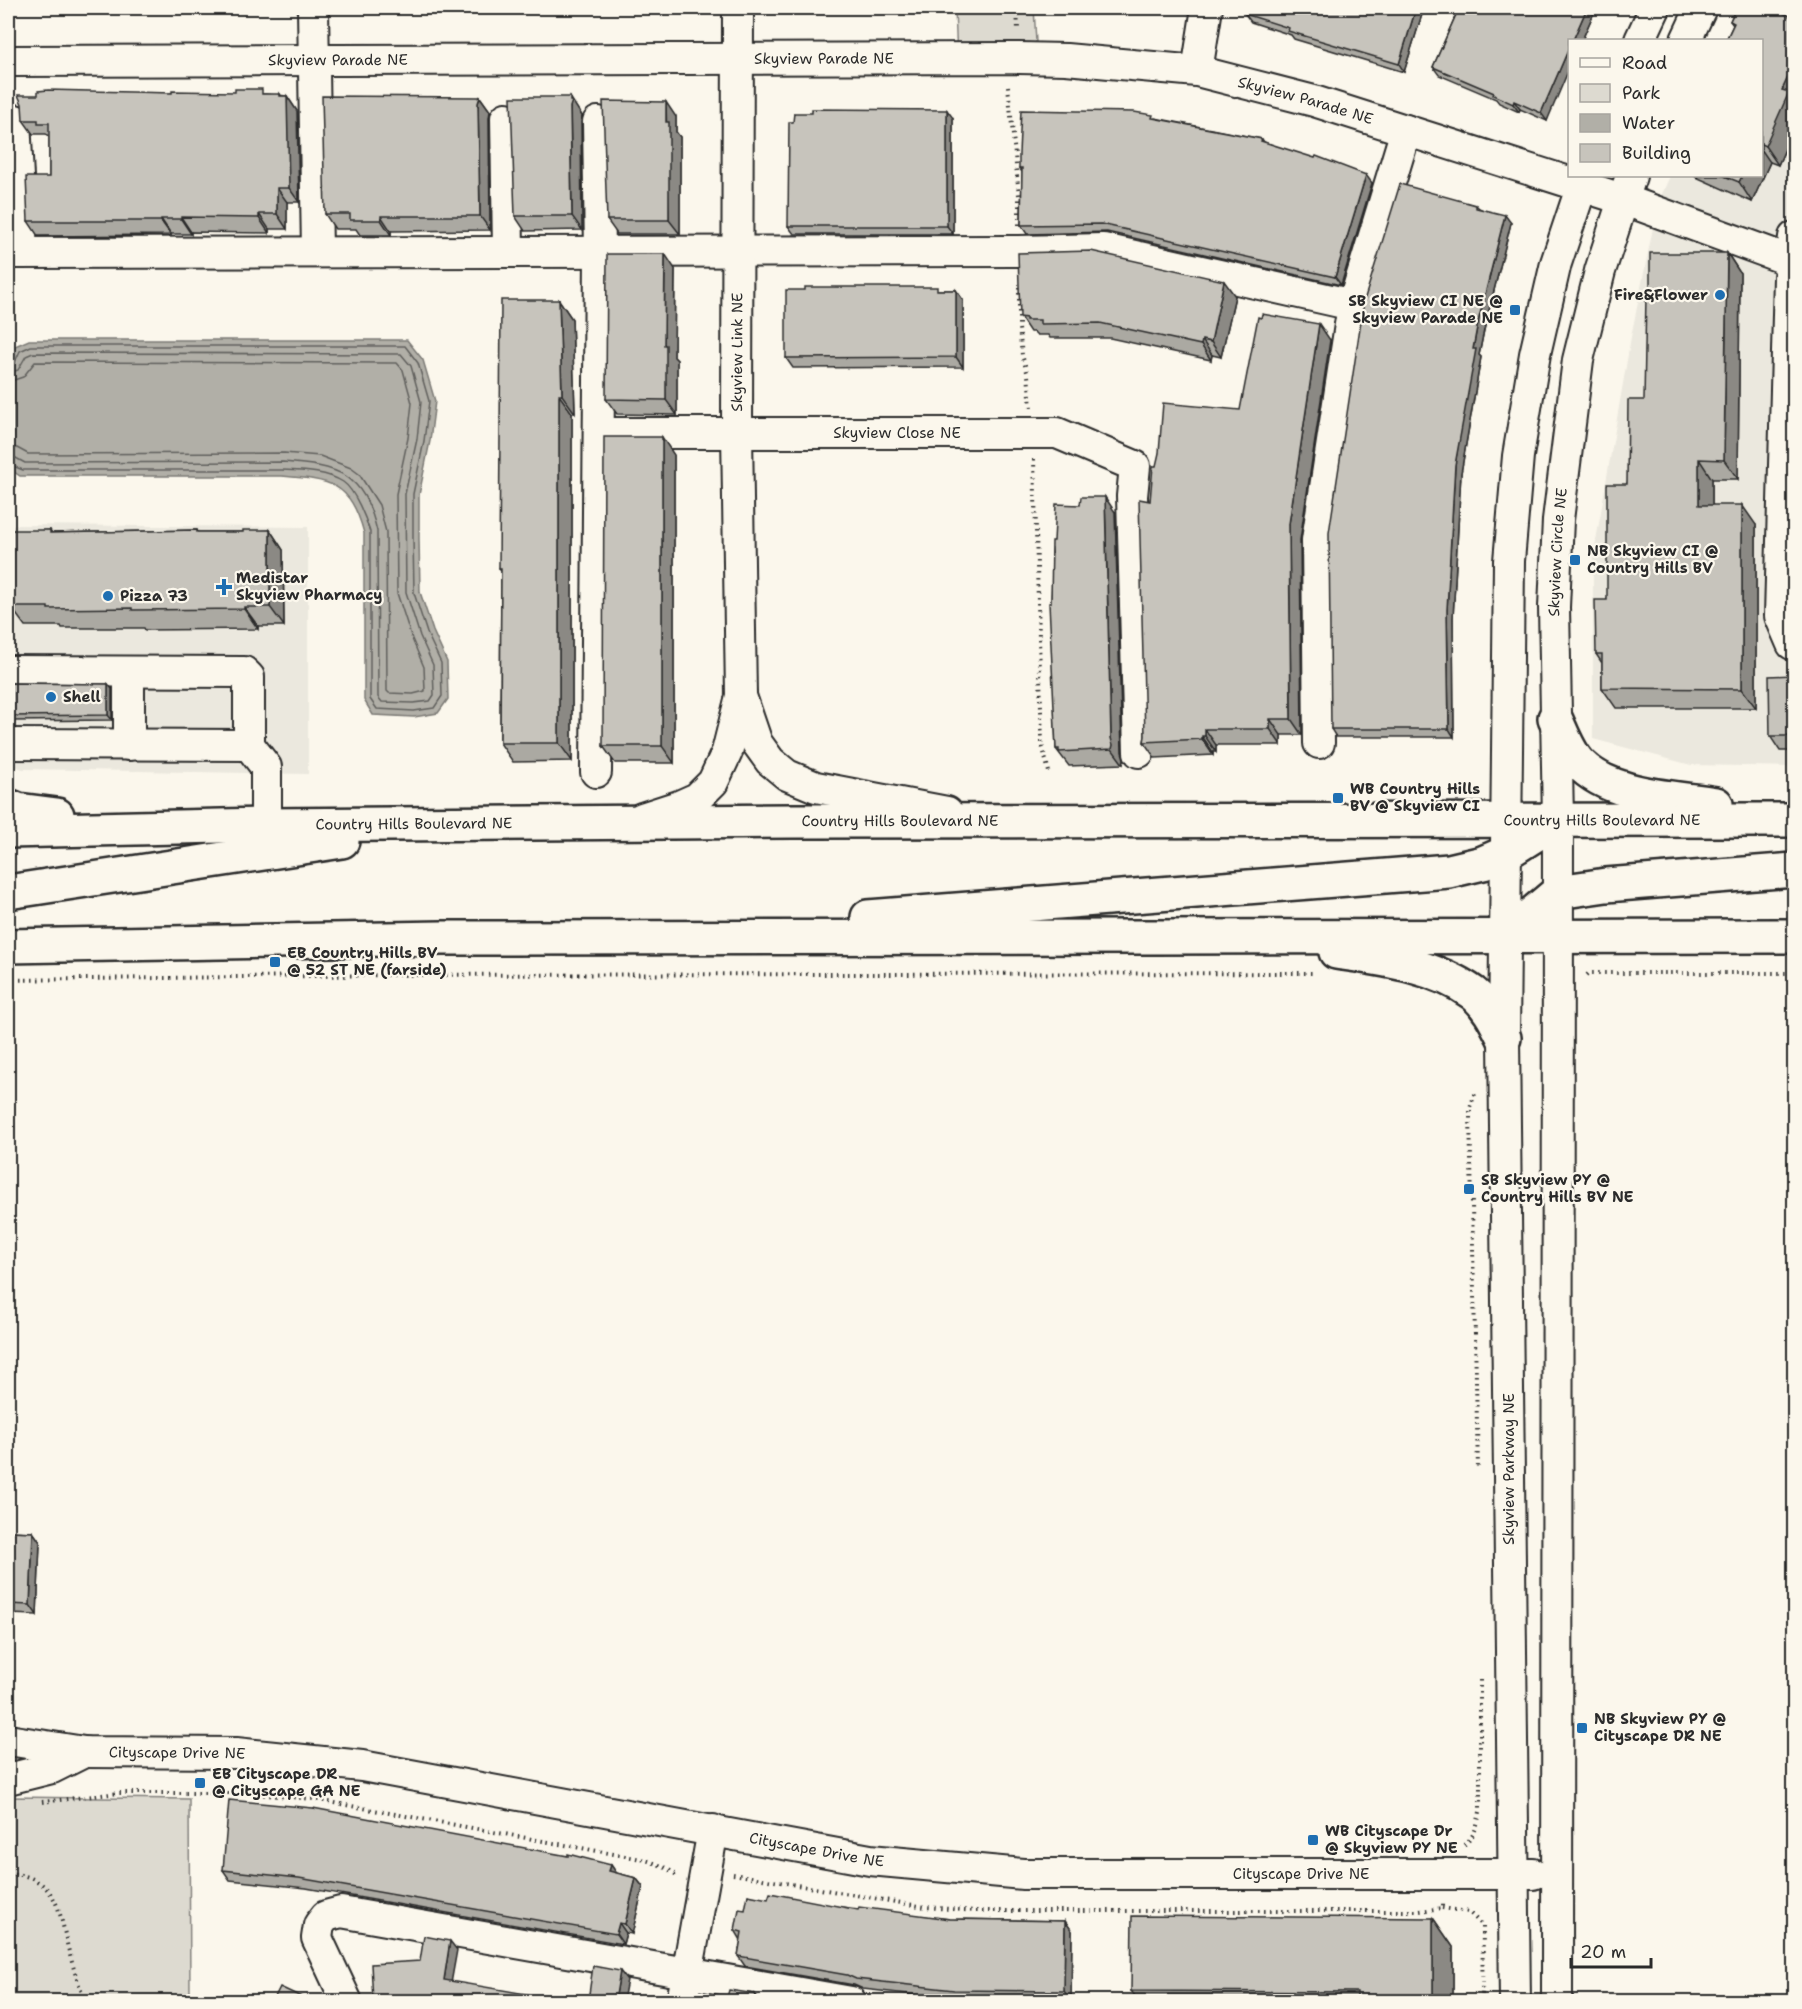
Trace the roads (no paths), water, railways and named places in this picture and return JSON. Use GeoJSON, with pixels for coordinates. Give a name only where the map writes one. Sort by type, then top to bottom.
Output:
{"type":"FeatureCollection","features":[{"type":"Feature","properties":{"kind":"main road"},"geometry":{"type":"LineString","coordinates":[[1555,718],[1570,749],[1580,763],[1613,785],[1634,791],[1794,816]]}},
{"type":"Feature","properties":{"kind":"main road"},"geometry":{"type":"LineString","coordinates":[[8,806],[18,810],[142,827]]}},
{"type":"Feature","properties":{"kind":"main road","name":"Country Hills Boulevard NE"},"geometry":{"type":"LineString","coordinates":[[8,831],[462,823],[988,820],[1794,820]]}},
{"type":"Feature","properties":{"kind":"main road"},"geometry":{"type":"LineString","coordinates":[[627,937],[1449,871],[1483,863],[1506,853],[1558,820]]}},
{"type":"Feature","properties":{"kind":"main road"},"geometry":{"type":"LineString","coordinates":[[8,892],[462,823]]}},
{"type":"Feature","properties":{"kind":"main road"},"geometry":{"type":"LineString","coordinates":[[1506,936],[1558,892],[1606,885],[1794,870]]}},
{"type":"Feature","properties":{"kind":"main road"},"geometry":{"type":"LineString","coordinates":[[1240,936],[1391,961],[1438,974],[1474,994],[1491,1013],[1504,1038]]}},
{"type":"Feature","properties":{"kind":"main road"},"geometry":{"type":"LineString","coordinates":[[8,946],[407,938],[1794,936]]}},
{"type":"Feature","properties":{"kind":"street"},"geometry":{"type":"LineString","coordinates":[[313,8],[316,252]]}},
{"type":"Feature","properties":{"kind":"street","name":"Skyview Link NE"},"geometry":{"type":"LineString","coordinates":[[627,822],[697,798],[713,782],[727,752],[741,696],[737,432],[738,8]]}},
{"type":"Feature","properties":{"kind":"street"},"geometry":{"type":"LineString","coordinates":[[1197,71],[1208,8]]}},
{"type":"Feature","properties":{"kind":"street"},"geometry":{"type":"LineString","coordinates":[[1640,39],[1655,8]]}},
{"type":"Feature","properties":{"kind":"street"},"geometry":{"type":"LineString","coordinates":[[1686,39],[1701,8]]}},
{"type":"Feature","properties":{"kind":"street","name":"Skyview Parade NE"},"geometry":{"type":"LineString","coordinates":[[8,61],[314,58],[1066,58],[1197,71],[1314,101],[1568,177]]}},
{"type":"Feature","properties":{"kind":"street"},"geometry":{"type":"LineString","coordinates":[[506,118],[508,252]]}},
{"type":"Feature","properties":{"kind":"street"},"geometry":{"type":"LineString","coordinates":[[15,120],[15,253],[1103,249],[1353,305]]}},
{"type":"Feature","properties":{"kind":"street"},"geometry":{"type":"LineString","coordinates":[[596,772],[600,252],[598,123]]}},
{"type":"Feature","properties":{"kind":"street"},"geometry":{"type":"LineString","coordinates":[[1319,743],[1317,540],[1353,305],[1406,130]]}},
{"type":"Feature","properties":{"kind":"street"},"geometry":{"type":"LineString","coordinates":[[1506,936],[1509,561],[1518,456],[1535,354],[1556,263],[1583,181]]}},
{"type":"Feature","properties":{"kind":"street","name":"Skyview Parade NE"},"geometry":{"type":"LineString","coordinates":[[1583,181],[1626,187],[1793,253]]}},
{"type":"Feature","properties":{"kind":"street","name":"Skyview Circle NE"},"geometry":{"type":"LineString","coordinates":[[1558,936],[1554,608],[1557,520],[1578,360],[1600,271],[1626,187]]}},
{"type":"Feature","properties":{"kind":"street"},"geometry":{"type":"LineString","coordinates":[[1793,253],[1789,277],[1789,513],[1780,616],[1794,645]]}},
{"type":"Feature","properties":{"kind":"street","name":"Skyview Close NE"},"geometry":{"type":"LineString","coordinates":[[599,433],[1045,433],[1136,466],[1132,496],[1139,752]]}},
{"type":"Feature","properties":{"kind":"street"},"geometry":{"type":"LineString","coordinates":[[8,671],[45,678],[82,678],[129,672],[244,672],[249,677],[249,745],[266,767],[266,825]]}},
{"type":"Feature","properties":{"kind":"street"},"geometry":{"type":"LineString","coordinates":[[129,672],[129,745]]}},
{"type":"Feature","properties":{"kind":"street","name":"Skyview Link NE"},"geometry":{"type":"LineString","coordinates":[[741,696],[757,742],[770,761],[787,775],[816,787],[988,820]]}},
{"type":"Feature","properties":{"kind":"street"},"geometry":{"type":"LineString","coordinates":[[8,744],[45,732],[82,732],[129,745],[249,745]]}},
{"type":"Feature","properties":{"kind":"street","name":"Skyview Parkway NE"},"geometry":{"type":"LineString","coordinates":[[1506,936],[1504,1038],[1515,2001]]}},
{"type":"Feature","properties":{"kind":"street"},"geometry":{"type":"LineString","coordinates":[[1557,2001],[1558,936]]}},
{"type":"Feature","properties":{"kind":"street","name":"Cityscape Drive NE"},"geometry":{"type":"LineString","coordinates":[[8,1740],[84,1752],[236,1753],[362,1766],[870,1860],[1023,1874],[1556,1873]]}},
{"type":"Feature","properties":{"kind":"street","name":"Cityscape Drive NE"},"geometry":{"type":"LineString","coordinates":[[8,1779],[52,1768],[84,1752]]}},
{"type":"Feature","properties":{"kind":"street"},"geometry":{"type":"LineString","coordinates":[[685,1988],[713,1830]]}},
{"type":"Feature","properties":{"kind":"street"},"geometry":{"type":"LineString","coordinates":[[347,2001],[317,1938],[319,1925],[326,1916],[341,1912],[685,1988],[851,2001]]}},
{"type":"Feature","properties":{"kind":"water"},"geometry":{"type":"Polygon","coordinates":[[[29,340],[407,340],[423,360],[435,401],[419,495],[419,538],[420,592],[433,631],[447,662],[448,699],[438,713],[414,717],[373,715],[364,700],[364,533],[352,503],[336,487],[314,479],[282,476],[20,476],[8,468],[9,362],[15,346],[29,340]]]}},
{"type":"Feature","properties":{"kind":"place","name":"Fire&Flower"},"geometry":{"type":"Point","coordinates":[1720,295]}},
{"type":"Feature","properties":{"kind":"place","name":"SB Skyview CI NE @ Skyview Parade NE"},"geometry":{"type":"Point","coordinates":[1515,310]}},
{"type":"Feature","properties":{"kind":"place","name":"NB Skyview CI @ Country Hills BV"},"geometry":{"type":"Point","coordinates":[1575,560]}},
{"type":"Feature","properties":{"kind":"place","name":"Medistar Skyview Pharmacy"},"geometry":{"type":"Point","coordinates":[224,587]}},
{"type":"Feature","properties":{"kind":"place","name":"Pizza 73"},"geometry":{"type":"Point","coordinates":[108,596]}},
{"type":"Feature","properties":{"kind":"place","name":"Shell"},"geometry":{"type":"Point","coordinates":[51,697]}},
{"type":"Feature","properties":{"kind":"place","name":"WB Country Hills BV @ Skyview CI"},"geometry":{"type":"Point","coordinates":[1338,798]}},
{"type":"Feature","properties":{"kind":"place","name":"EB Country Hills BV @ 52 ST NE (farside)"},"geometry":{"type":"Point","coordinates":[275,962]}},
{"type":"Feature","properties":{"kind":"place","name":"SB Skyview PY @ Country Hills BV NE"},"geometry":{"type":"Point","coordinates":[1469,1189]}},
{"type":"Feature","properties":{"kind":"place","name":"NB Skyview PY @ Cityscape DR NE"},"geometry":{"type":"Point","coordinates":[1582,1728]}},
{"type":"Feature","properties":{"kind":"place","name":"EB Cityscape DR @ Cityscape GA NE"},"geometry":{"type":"Point","coordinates":[200,1783]}},
{"type":"Feature","properties":{"kind":"place","name":"WB Cityscape Dr @ Skyview PY NE"},"geometry":{"type":"Point","coordinates":[1313,1840]}}]}
